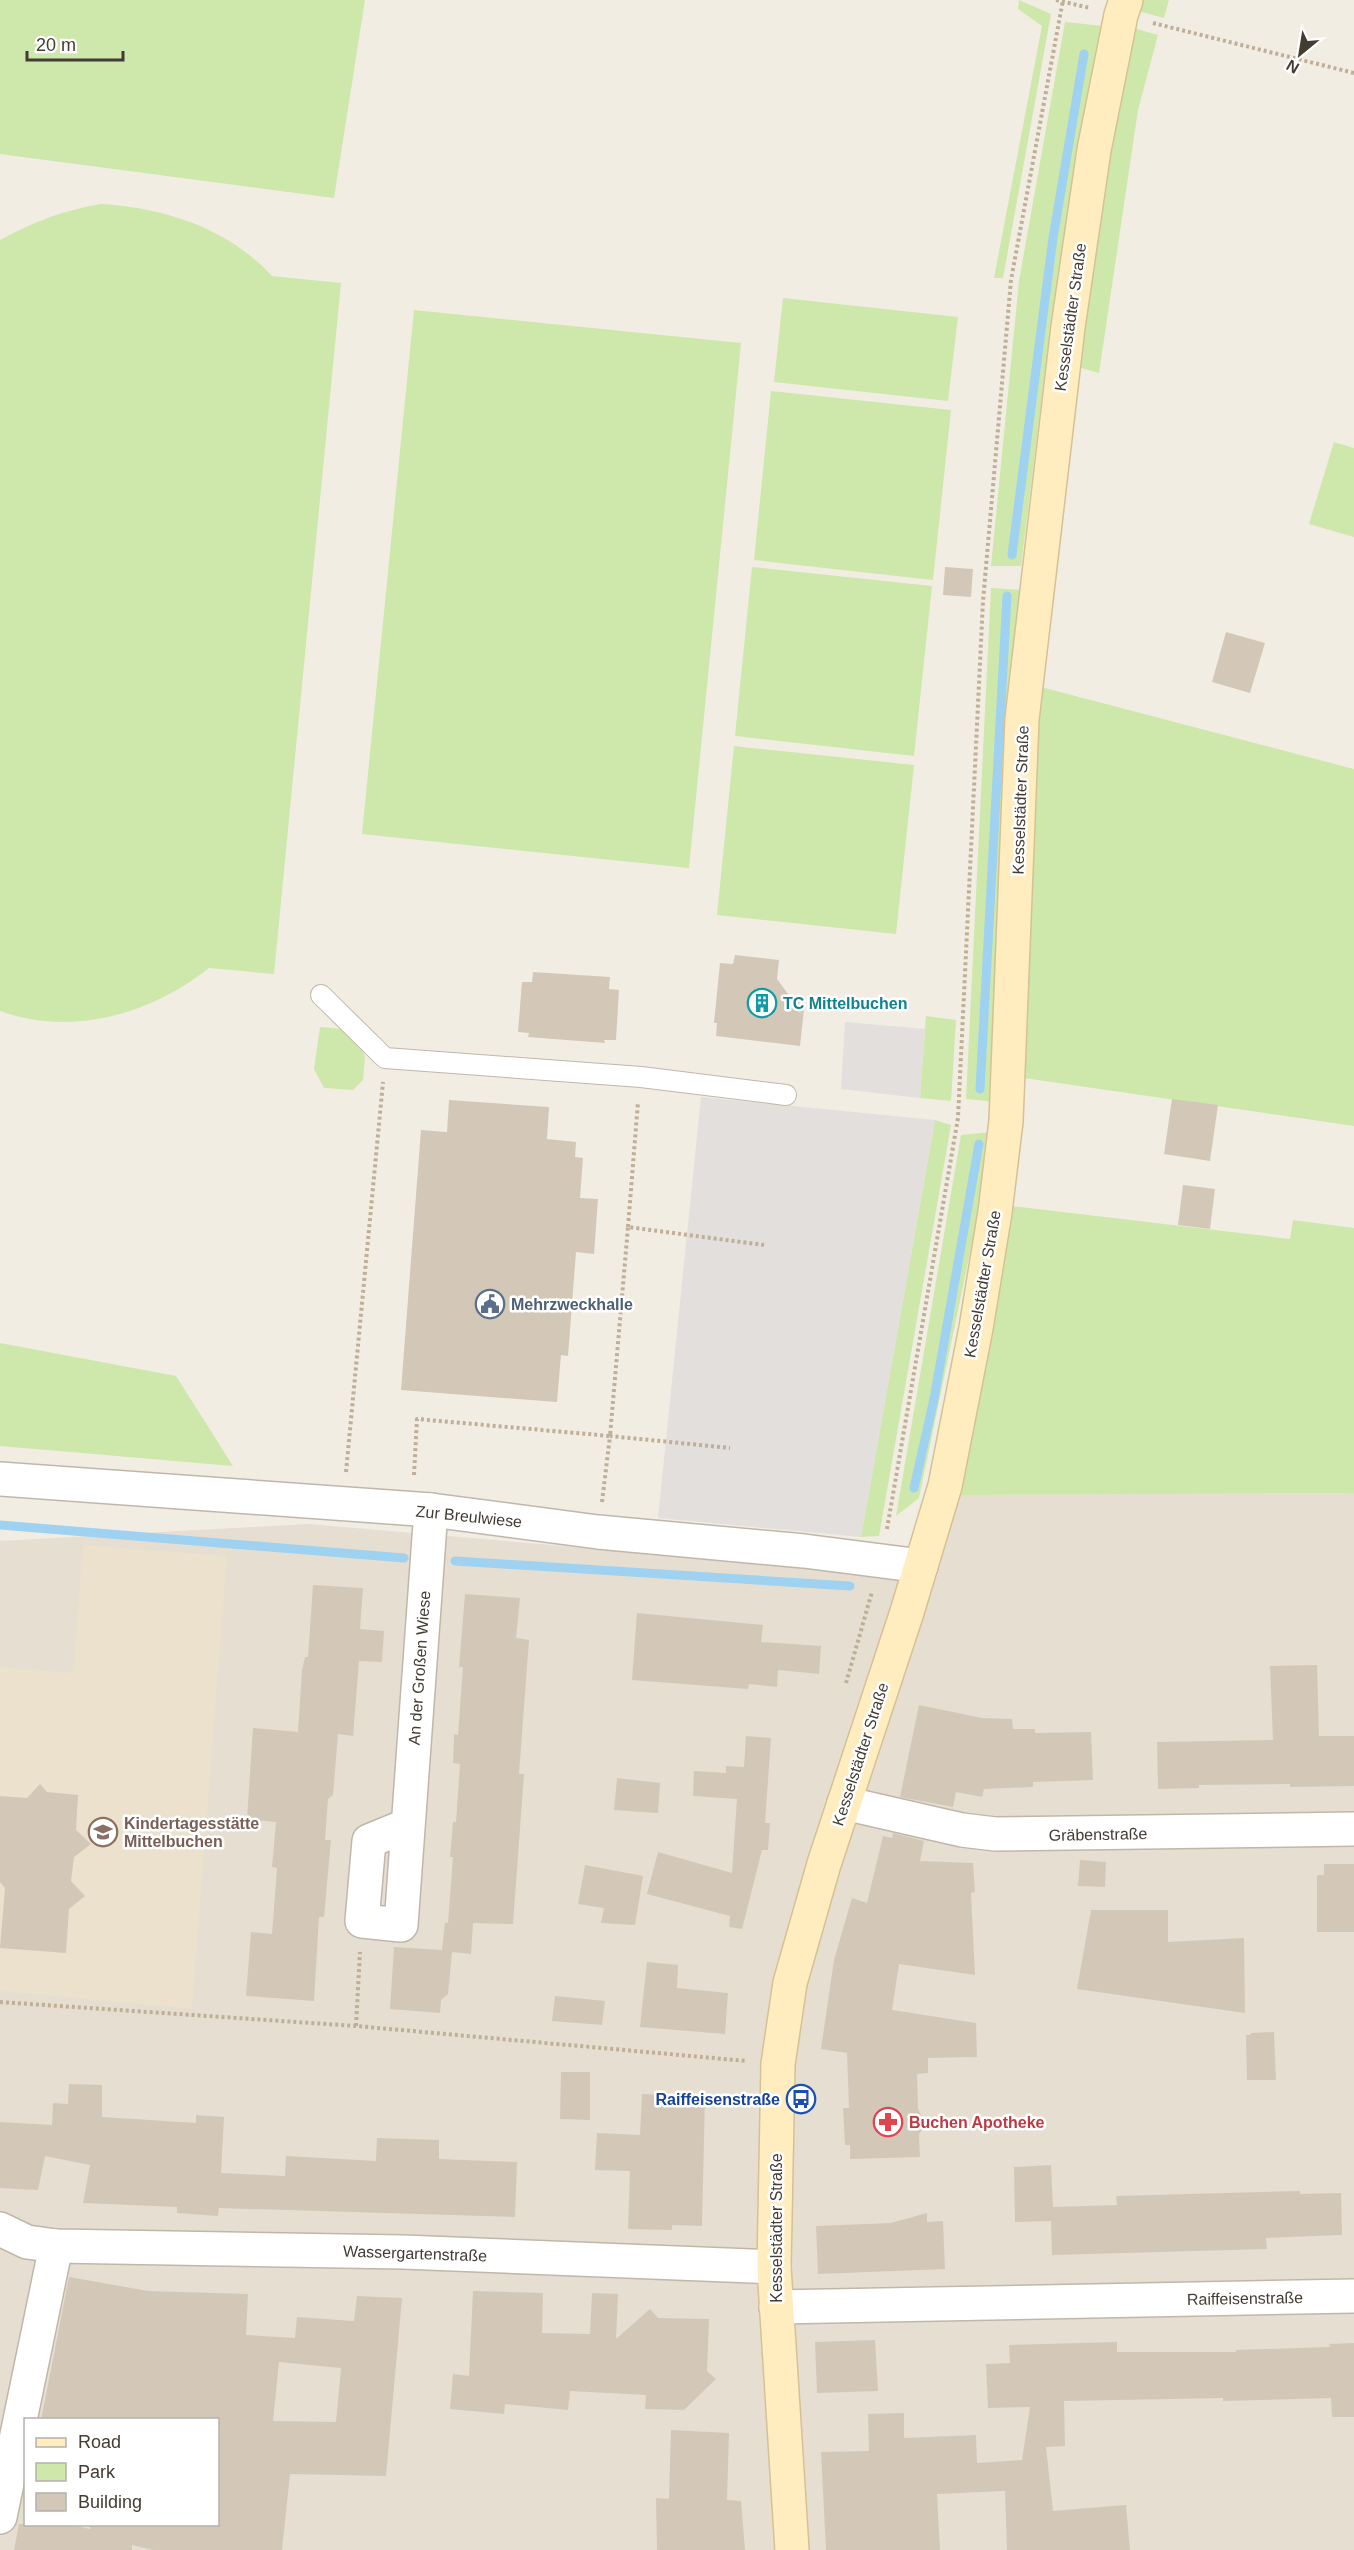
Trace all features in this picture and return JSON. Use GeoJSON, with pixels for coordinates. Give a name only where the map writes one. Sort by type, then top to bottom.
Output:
{"type":"FeatureCollection","features":[{"type":"Feature","properties":{"kind":"main road","name":"Kesselstädter Straße"},"geometry":{"type":"LineString","coordinates":[[792,2550],[774,2267],[778,2064],[790,1983],[844,1803],[945,1485],[976,1328],[997,1201],[1006,1121],[1022,719],[1068,327],[1094,150],[1124,8]]}},
{"type":"Feature","properties":{"kind":"street","name":"Zur Breulwiese"},"geometry":{"type":"LineString","coordinates":[[5,1483],[421,1510],[598,1532],[882,1560],[921,1566]]}},
{"type":"Feature","properties":{"kind":"street","name":"An der Großen Wiese"},"geometry":{"type":"LineString","coordinates":[[362,1921],[401,1925],[408,1825],[421,1510]]}},
{"type":"Feature","properties":{"kind":"street","name":"Gräbenstraße"},"geometry":{"type":"LineString","coordinates":[[844,1803],[962,1830],[995,1834],[1354,1829]]}},
{"type":"Feature","properties":{"kind":"street","name":"Wassergartenstraße"},"geometry":{"type":"LineString","coordinates":[[0,2229],[27,2242],[56,2246],[403,2252],[774,2267]]}},
{"type":"Feature","properties":{"kind":"street"},"geometry":{"type":"LineString","coordinates":[[0,2517],[56,2246]]}},
{"type":"Feature","properties":{"kind":"street","name":"Raiffeisenstraße"},"geometry":{"type":"LineString","coordinates":[[776,2307],[1354,2296]]}},
{"type":"Feature","properties":{"kind":"lane"},"geometry":{"type":"LineString","coordinates":[[321,995],[385,1058],[640,1077],[786,1095]]}},
{"type":"Feature","properties":{"kind":"path"},"geometry":{"type":"LineString","coordinates":[[882,1560],[958,1118],[983,601],[1011,280],[1062,0]]}},
{"type":"Feature","properties":{"kind":"path"},"geometry":{"type":"LineString","coordinates":[[1124,8],[1354,73]]}},
{"type":"Feature","properties":{"kind":"path"},"geometry":{"type":"LineString","coordinates":[[343,1504],[385,1058]]}},
{"type":"Feature","properties":{"kind":"path"},"geometry":{"type":"LineString","coordinates":[[598,1532],[610,1436],[640,1077]]}},
{"type":"Feature","properties":{"kind":"path"},"geometry":{"type":"LineString","coordinates":[[628,1227],[764,1245]]}},
{"type":"Feature","properties":{"kind":"path"},"geometry":{"type":"LineString","coordinates":[[421,1510],[417,1419],[730,1448]]}},
{"type":"Feature","properties":{"kind":"path"},"geometry":{"type":"LineString","coordinates":[[356,2026],[362,1921]]}},
{"type":"Feature","properties":{"kind":"path"},"geometry":{"type":"LineString","coordinates":[[0,2002],[356,2026],[778,2064]]}},
{"type":"Feature","properties":{"kind":"shaded area"},"geometry":{"type":"Polygon","coordinates":[[[845,1022],[925,1029],[920,1098],[841,1089],[845,1022]]]}},
{"type":"Feature","properties":{"kind":"shaded area"},"geometry":{"type":"Polygon","coordinates":[[[701,1097],[935,1120],[861,1537],[658,1518],[701,1097]]]}},
{"type":"Feature","properties":{"kind":"shaded area"},"geometry":{"type":"Polygon","coordinates":[[[1354,1493],[1354,2550],[0,2550],[0,1541],[308,1524],[936,1578],[960,1495],[1354,1493]]]}},
{"type":"Feature","properties":{"kind":"shaded area","name":"Kindertagesstätte Mittelbuchen"},"geometry":{"type":"Polygon","coordinates":[[[83,1545],[227,1556],[192,2009],[0,1991],[0,1667],[73,1673],[83,1545]]]}},
{"type":"Feature","properties":{"kind":"green space"},"geometry":{"type":"Polygon","coordinates":[[[0,0],[365,0],[334,198],[0,154],[0,0]]]}},
{"type":"Feature","properties":{"kind":"green space"},"geometry":{"type":"Polygon","coordinates":[[[1019,0],[1051,14],[1003,278],[994,278],[1042,26],[1018,9],[1019,0]]]}},
{"type":"Feature","properties":{"kind":"green space"},"geometry":{"type":"Polygon","coordinates":[[[1137,0],[1169,0],[1164,18],[1134,10],[1137,0]]]}},
{"type":"Feature","properties":{"kind":"green space"},"geometry":{"type":"Polygon","coordinates":[[[1065,22],[1103,26],[1051,323],[1021,566],[991,566],[1019,281],[1065,22]]]}},
{"type":"Feature","properties":{"kind":"green space"},"geometry":{"type":"Polygon","coordinates":[[[1133,28],[1158,35],[1138,110],[1099,373],[1078,367],[1119,87],[1133,28]]]}},
{"type":"Feature","properties":{"kind":"green space"},"geometry":{"type":"Polygon","coordinates":[[[101,204],[149,210],[194,224],[236,245],[272,276],[341,283],[274,974],[209,968],[187,984],[137,1009],[110,1017],[55,1022],[27,1019],[0,1011],[0,240],[49,218],[101,204]]]}},
{"type":"Feature","properties":{"kind":"green space"},"geometry":{"type":"Polygon","coordinates":[[[783,298],[958,317],[948,401],[774,382],[783,298]]]}},
{"type":"Feature","properties":{"kind":"green space"},"geometry":{"type":"Polygon","coordinates":[[[414,310],[741,343],[689,868],[362,834],[414,310]]]}},
{"type":"Feature","properties":{"kind":"green space"},"geometry":{"type":"Polygon","coordinates":[[[771,391],[951,410],[933,580],[754,560],[771,391]]]}},
{"type":"Feature","properties":{"kind":"green space"},"geometry":{"type":"Polygon","coordinates":[[[1334,442],[1354,448],[1354,537],[1309,524],[1334,442]]]}},
{"type":"Feature","properties":{"kind":"green space"},"geometry":{"type":"Polygon","coordinates":[[[752,567],[932,586],[914,756],[735,736],[752,567]]]}},
{"type":"Feature","properties":{"kind":"green space"},"geometry":{"type":"Polygon","coordinates":[[[991,588],[1022,590],[995,1102],[966,1099],[991,588]]]}},
{"type":"Feature","properties":{"kind":"green space"},"geometry":{"type":"Polygon","coordinates":[[[1041,687],[1354,769],[1354,1126],[1024,1078],[1031,824],[1041,687]]]}},
{"type":"Feature","properties":{"kind":"green space"},"geometry":{"type":"Polygon","coordinates":[[[734,746],[914,765],[896,934],[717,915],[734,746]]]}},
{"type":"Feature","properties":{"kind":"green space"},"geometry":{"type":"Polygon","coordinates":[[[926,1016],[956,1020],[951,1101],[920,1098],[926,1016]]]}},
{"type":"Feature","properties":{"kind":"green space"},"geometry":{"type":"Polygon","coordinates":[[[320,1027],[355,1030],[365,1057],[363,1080],[353,1090],[324,1088],[314,1069],[320,1027]]]}},
{"type":"Feature","properties":{"kind":"green space"},"geometry":{"type":"Polygon","coordinates":[[[935,1120],[951,1125],[879,1536],[861,1537],[935,1120]]]}},
{"type":"Feature","properties":{"kind":"green space"},"geometry":{"type":"Polygon","coordinates":[[[992,1132],[973,1238],[919,1498],[896,1516],[961,1135],[992,1132]]]}},
{"type":"Feature","properties":{"kind":"green space"},"geometry":{"type":"Polygon","coordinates":[[[1011,1206],[1290,1239],[1293,1220],[1354,1228],[1354,1493],[960,1495],[1011,1206]]]}},
{"type":"Feature","properties":{"kind":"green space"},"geometry":{"type":"Polygon","coordinates":[[[0,1343],[176,1376],[233,1466],[0,1446],[0,1343]]]}},
{"type":"Feature","properties":{"kind":"building"},"geometry":{"type":"Polygon","coordinates":[[[945,567],[973,569],[971,597],[943,595],[945,567]]]}},
{"type":"Feature","properties":{"kind":"building"},"geometry":{"type":"Polygon","coordinates":[[[1226,632],[1265,643],[1250,693],[1212,682],[1226,632]]]}},
{"type":"Feature","properties":{"kind":"building","name":"TC Mittelbuchen"},"geometry":{"type":"Polygon","coordinates":[[[735,955],[779,960],[777,979],[791,998],[805,1000],[800,1046],[716,1036],[717,1023],[714,1023],[720,963],[733,964],[735,955]]]}},
{"type":"Feature","properties":{"kind":"building"},"geometry":{"type":"Polygon","coordinates":[[[533,972],[610,977],[609,989],[619,990],[616,1040],[604,1040],[605,1043],[528,1037],[529,1033],[518,1032],[522,982],[532,982],[533,972]]]}},
{"type":"Feature","properties":{"kind":"building"},"geometry":{"type":"Polygon","coordinates":[[[1172,1099],[1218,1105],[1210,1161],[1164,1154],[1172,1099]]]}},
{"type":"Feature","properties":{"kind":"building","name":"Mehrzweckhalle"},"geometry":{"type":"Polygon","coordinates":[[[449,1100],[549,1107],[547,1139],[576,1142],[575,1157],[583,1158],[580,1198],[598,1199],[594,1254],[576,1252],[568,1356],[561,1355],[557,1402],[401,1390],[421,1130],[447,1132],[449,1100]]]}},
{"type":"Feature","properties":{"kind":"building"},"geometry":{"type":"Polygon","coordinates":[[[1183,1185],[1215,1189],[1210,1229],[1178,1225],[1183,1185]]]}},
{"type":"Feature","properties":{"kind":"building"},"geometry":{"type":"Polygon","coordinates":[[[313,1585],[363,1588],[360,1629],[384,1631],[382,1662],[359,1661],[353,1736],[338,1734],[333,1795],[328,1799],[325,1840],[331,1840],[324,1917],[319,1917],[314,2001],[246,1996],[251,1932],[272,1934],[277,1868],[272,1867],[276,1822],[247,1819],[253,1728],[298,1732],[302,1671],[305,1657],[308,1657],[313,1585]]]}},
{"type":"Feature","properties":{"kind":"building"},"geometry":{"type":"Polygon","coordinates":[[[465,1594],[520,1598],[516,1638],[529,1640],[519,1774],[524,1774],[513,1924],[473,1923],[471,1954],[452,1952],[448,1994],[441,2000],[440,2013],[390,2009],[394,1947],[442,1950],[445,1922],[448,1923],[453,1857],[450,1857],[453,1822],[456,1822],[460,1764],[453,1763],[454,1734],[458,1735],[463,1667],[459,1667],[465,1594]]]}},
{"type":"Feature","properties":{"kind":"building"},"geometry":{"type":"Polygon","coordinates":[[[637,1613],[763,1625],[761,1642],[821,1646],[819,1674],[778,1670],[777,1687],[749,1684],[748,1689],[632,1680],[637,1613]]]}},
{"type":"Feature","properties":{"kind":"building"},"geometry":{"type":"Polygon","coordinates":[[[1317,1665],[1319,1736],[1354,1736],[1354,1786],[1199,1785],[1199,1788],[1158,1789],[1157,1742],[1273,1740],[1270,1666],[1317,1665]]]}},
{"type":"Feature","properties":{"kind":"building"},"geometry":{"type":"Polygon","coordinates":[[[919,1705],[982,1718],[1012,1719],[1013,1729],[1035,1729],[1035,1733],[1091,1732],[1093,1780],[1033,1782],[1033,1787],[984,1789],[982,1797],[956,1792],[953,1807],[900,1797],[919,1705]]]}},
{"type":"Feature","properties":{"kind":"building"},"geometry":{"type":"Polygon","coordinates":[[[746,1736],[771,1738],[765,1823],[770,1823],[768,1850],[762,1850],[742,1929],[729,1927],[730,1916],[647,1894],[658,1852],[732,1873],[737,1799],[693,1796],[694,1771],[726,1773],[726,1766],[744,1767],[746,1736]]]}},
{"type":"Feature","properties":{"kind":"building"},"geometry":{"type":"Polygon","coordinates":[[[617,1778],[660,1783],[658,1813],[614,1810],[617,1778]]]}},
{"type":"Feature","properties":{"kind":"building"},"geometry":{"type":"Polygon","coordinates":[[[40,1784],[47,1792],[78,1795],[76,1830],[91,1844],[74,1857],[71,1881],[85,1896],[69,1909],[66,1953],[0,1948],[5,1888],[0,1882],[0,1796],[27,1798],[40,1784]]]}},
{"type":"Feature","properties":{"kind":"building"},"geometry":{"type":"Polygon","coordinates":[[[893,1833],[924,1841],[920,1861],[973,1863],[975,1892],[971,1893],[975,1975],[899,1964],[892,2010],[976,2023],[977,2057],[928,2058],[928,2073],[917,2074],[918,2109],[925,2123],[919,2135],[920,2157],[850,2159],[850,2145],[845,2145],[843,2108],[849,2108],[847,2053],[821,2049],[834,1960],[852,1898],[867,1903],[883,1836],[892,1838],[893,1833]]]}},
{"type":"Feature","properties":{"kind":"building"},"geometry":{"type":"Polygon","coordinates":[[[1080,1860],[1106,1862],[1105,1887],[1078,1886],[1080,1860]]]}},
{"type":"Feature","properties":{"kind":"building"},"geometry":{"type":"Polygon","coordinates":[[[1324,1864],[1354,1864],[1354,1932],[1317,1932],[1317,1875],[1324,1875],[1324,1864]]]}},
{"type":"Feature","properties":{"kind":"building"},"geometry":{"type":"Polygon","coordinates":[[[585,1865],[643,1876],[635,1925],[601,1923],[604,1908],[578,1904],[585,1865]]]}},
{"type":"Feature","properties":{"kind":"building"},"geometry":{"type":"Polygon","coordinates":[[[1091,1910],[1168,1910],[1168,1942],[1244,1938],[1245,2013],[1077,1989],[1091,1910]]]}},
{"type":"Feature","properties":{"kind":"building"},"geometry":{"type":"Polygon","coordinates":[[[647,1962],[678,1965],[677,1988],[728,1993],[725,2034],[640,2027],[647,1962]]]}},
{"type":"Feature","properties":{"kind":"building"},"geometry":{"type":"Polygon","coordinates":[[[555,1996],[605,2001],[602,2025],[552,2021],[555,1996]]]}},
{"type":"Feature","properties":{"kind":"building"},"geometry":{"type":"Polygon","coordinates":[[[1274,2032],[1276,2080],[1247,2080],[1246,2035],[1274,2032]]]}},
{"type":"Feature","properties":{"kind":"building"},"geometry":{"type":"Polygon","coordinates":[[[561,2072],[590,2072],[590,2120],[560,2119],[561,2072]]]}},
{"type":"Feature","properties":{"kind":"building"},"geometry":{"type":"Polygon","coordinates":[[[69,2084],[102,2085],[102,2117],[196,2123],[196,2115],[224,2117],[221,2173],[285,2176],[286,2156],[376,2161],[377,2138],[439,2140],[439,2159],[517,2162],[515,2217],[219,2208],[218,2216],[177,2213],[177,2207],[83,2203],[90,2165],[45,2156],[38,2190],[0,2188],[0,2122],[52,2125],[53,2103],[68,2104],[69,2084]]]}},
{"type":"Feature","properties":{"kind":"building"},"geometry":{"type":"Polygon","coordinates":[[[642,2094],[705,2097],[702,2226],[672,2225],[672,2230],[628,2229],[630,2171],[595,2170],[597,2133],[640,2135],[642,2094]]]}},
{"type":"Feature","properties":{"kind":"building"},"geometry":{"type":"Polygon","coordinates":[[[1051,2165],[1053,2207],[1117,2205],[1116,2196],[1300,2191],[1300,2194],[1341,2193],[1342,2235],[1266,2238],[1267,2249],[1052,2255],[1051,2221],[1015,2222],[1014,2167],[1051,2165]]]}},
{"type":"Feature","properties":{"kind":"building"},"geometry":{"type":"Polygon","coordinates":[[[927,2213],[927,2222],[943,2221],[945,2269],[818,2274],[816,2226],[891,2223],[927,2213]]]}},
{"type":"Feature","properties":{"kind":"building"},"geometry":{"type":"Polygon","coordinates":[[[69,2277],[148,2291],[248,2294],[246,2335],[295,2338],[297,2317],[354,2321],[357,2296],[402,2298],[386,2476],[290,2474],[282,2550],[153,2550],[132,2545],[132,2550],[14,2550],[19,2524],[24,2524],[24,2526],[76,2526],[90,2529],[90,2526],[219,2526],[219,2418],[41,2418],[69,2277]],[[279,2362],[273,2421],[336,2422],[341,2368],[279,2362]]]}},
{"type":"Feature","properties":{"kind":"building"},"geometry":{"type":"Polygon","coordinates":[[[473,2291],[543,2293],[542,2333],[590,2334],[592,2293],[618,2294],[616,2339],[650,2309],[658,2318],[709,2319],[707,2371],[716,2379],[684,2410],[645,2409],[646,2395],[570,2391],[568,2410],[505,2404],[504,2414],[450,2409],[453,2374],[469,2376],[473,2291]]]}},
{"type":"Feature","properties":{"kind":"building"},"geometry":{"type":"Polygon","coordinates":[[[875,2340],[878,2391],[817,2393],[815,2342],[875,2340]]]}},
{"type":"Feature","properties":{"kind":"building"},"geometry":{"type":"Polygon","coordinates":[[[1117,2342],[1117,2352],[1236,2352],[1236,2350],[1330,2347],[1329,2344],[1354,2343],[1354,2417],[1332,2417],[1331,2398],[1064,2401],[1065,2446],[1046,2447],[1053,2511],[1126,2505],[1130,2550],[1007,2550],[1005,2491],[937,2494],[940,2550],[826,2550],[821,2452],[869,2451],[868,2414],[904,2413],[904,2438],[976,2435],[977,2463],[1022,2460],[1030,2407],[988,2408],[986,2364],[1010,2363],[1009,2345],[1117,2342]]]}},
{"type":"Feature","properties":{"kind":"building"},"geometry":{"type":"Polygon","coordinates":[[[671,2430],[729,2433],[727,2500],[741,2501],[745,2550],[657,2550],[656,2498],[669,2499],[671,2430]]]}},
{"type":"Feature","properties":{"kind":"waterway"},"geometry":{"type":"LineString","coordinates":[[1012,555],[1053,238],[1084,54]]}},
{"type":"Feature","properties":{"kind":"waterway"},"geometry":{"type":"LineString","coordinates":[[980,1089],[1007,596]]}},
{"type":"Feature","properties":{"kind":"waterway"},"geometry":{"type":"LineString","coordinates":[[914,1488],[934,1399],[979,1144]]}},
{"type":"Feature","properties":{"kind":"waterway"},"geometry":{"type":"LineString","coordinates":[[0,1525],[404,1558]]}},
{"type":"Feature","properties":{"kind":"waterway"},"geometry":{"type":"LineString","coordinates":[[455,1561],[850,1586]]}},
{"type":"Feature","properties":{"kind":"place","name":"TC Mittelbuchen"},"geometry":{"type":"Point","coordinates":[762,1003]}},
{"type":"Feature","properties":{"kind":"place","name":"Mehrzweckhalle"},"geometry":{"type":"Point","coordinates":[490,1304]}},
{"type":"Feature","properties":{"kind":"place","name":"Kindertagesstätte Mittelbuchen"},"geometry":{"type":"Point","coordinates":[103,1832]}},
{"type":"Feature","properties":{"kind":"place","name":"Raiffeisenstraße"},"geometry":{"type":"Point","coordinates":[801,2099]}},
{"type":"Feature","properties":{"kind":"place","name":"Buchen Apotheke"},"geometry":{"type":"Point","coordinates":[888,2122]}}]}
